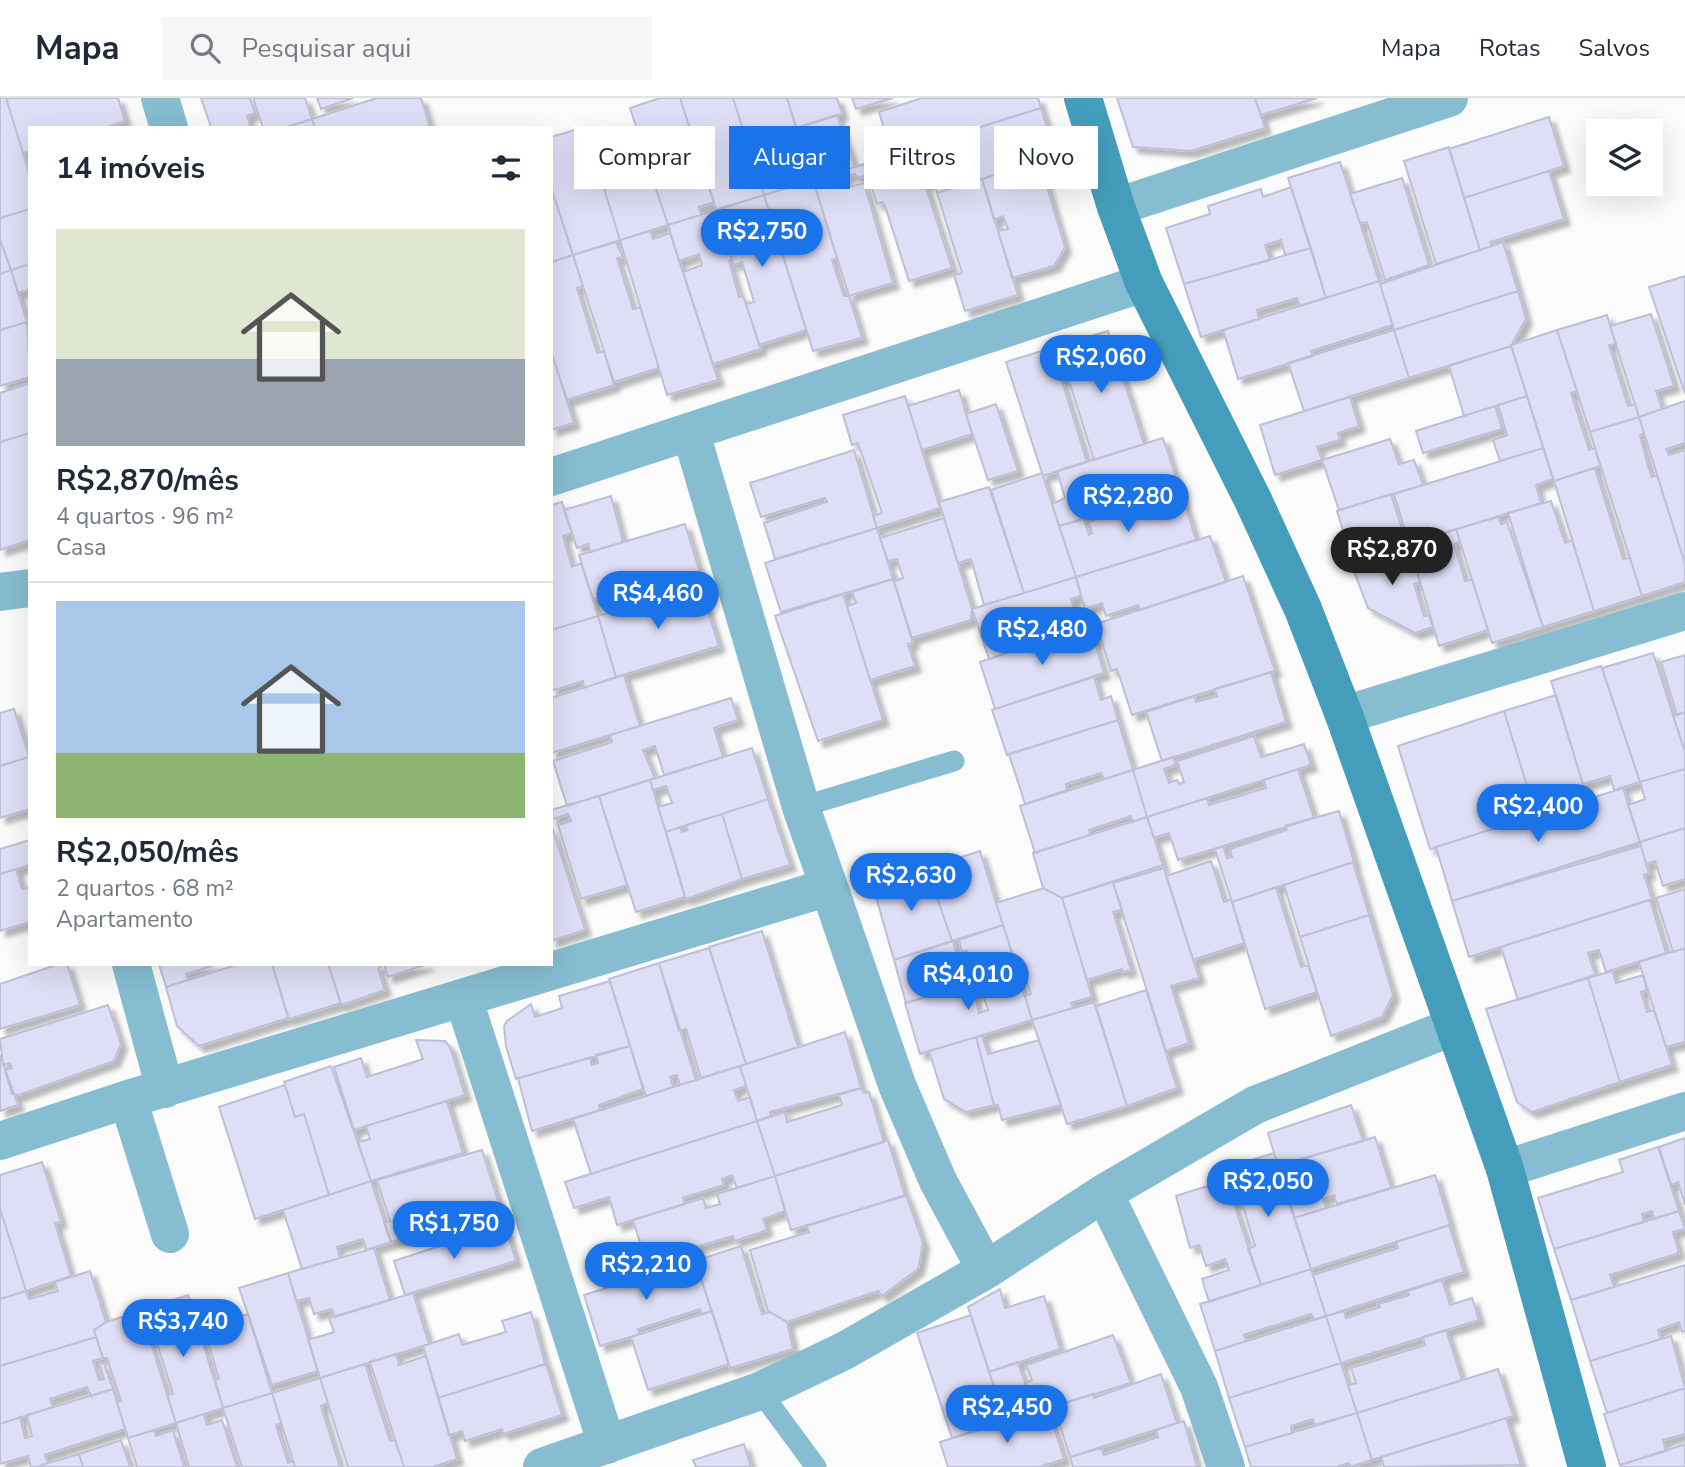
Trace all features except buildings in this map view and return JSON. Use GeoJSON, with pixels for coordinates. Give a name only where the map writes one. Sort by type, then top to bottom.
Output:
{"type":"FeatureCollection","features":[{"type":"Feature","properties":{"kind":"street"},"geometry":{"type":"LineString","coordinates":[[160,98],[168,126]]}},
{"type":"Feature","properties":{"kind":"street"},"geometry":{"type":"LineString","coordinates":[[1083,98],[1116,207],[1144,283],[1259,512],[1303,609],[1344,715],[1452,1027],[1505,1169],[1587,1467]]}},
{"type":"Feature","properties":{"kind":"street"},"geometry":{"type":"LineString","coordinates":[[1116,207],[1426,102]]}},
{"type":"Feature","properties":{"kind":"street"},"geometry":{"type":"LineString","coordinates":[[553,476],[1144,283]]}},
{"type":"Feature","properties":{"kind":"street"},"geometry":{"type":"LineString","coordinates":[[691,433],[801,807],[897,1086],[938,1181],[986,1270]]}},
{"type":"Feature","properties":{"kind":"street"},"geometry":{"type":"LineString","coordinates":[[0,592],[28,589]]}},
{"type":"Feature","properties":{"kind":"street"},"geometry":{"type":"LineString","coordinates":[[1344,715],[1685,611]]}},
{"type":"Feature","properties":{"kind":"street"},"geometry":{"type":"LineString","coordinates":[[0,1141],[128,1099],[464,1000],[829,887]]}},
{"type":"Feature","properties":{"kind":"street"},"geometry":{"type":"LineString","coordinates":[[132,966],[165,1089]]}},
{"type":"Feature","properties":{"kind":"street"},"geometry":{"type":"LineString","coordinates":[[464,1000],[607,1445]]}},
{"type":"Feature","properties":{"kind":"street"},"geometry":{"type":"LineString","coordinates":[[542,1467],[760,1391],[844,1351],[986,1270],[1104,1193],[1255,1105],[1452,1027]]}},
{"type":"Feature","properties":{"kind":"street"},"geometry":{"type":"LineString","coordinates":[[128,1099],[170,1234]]}},
{"type":"Feature","properties":{"kind":"street"},"geometry":{"type":"LineString","coordinates":[[1505,1169],[1685,1111]]}},
{"type":"Feature","properties":{"kind":"street"},"geometry":{"type":"LineString","coordinates":[[1104,1193],[1199,1387],[1226,1467]]}},
{"type":"Feature","properties":{"kind":"lane"},"geometry":{"type":"LineString","coordinates":[[801,807],[954,761]]}},
{"type":"Feature","properties":{"kind":"lane"},"geometry":{"type":"LineString","coordinates":[[760,1391],[816,1467]]}}]}
